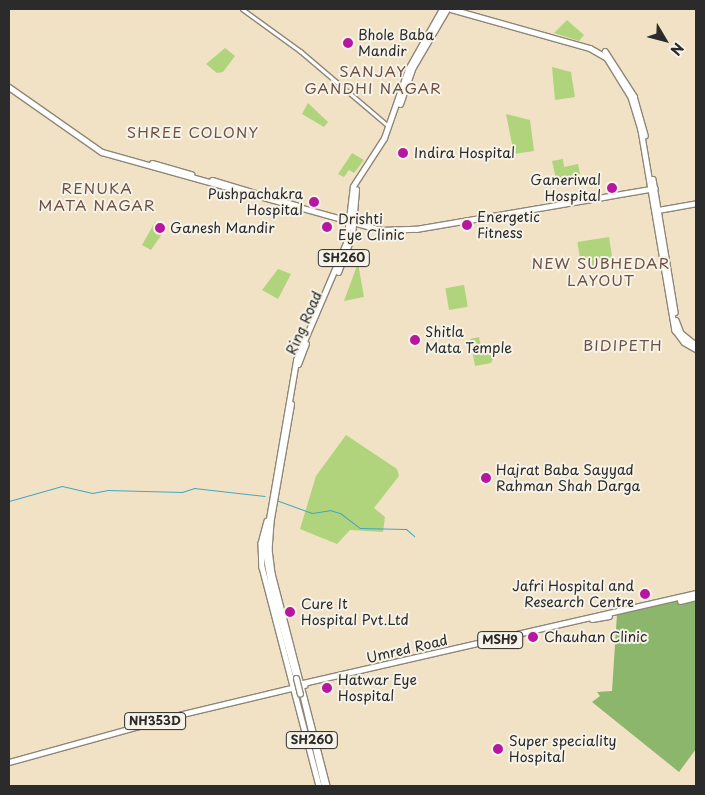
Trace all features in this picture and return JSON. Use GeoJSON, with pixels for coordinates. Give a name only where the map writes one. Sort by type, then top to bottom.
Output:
{"type":"FeatureCollection","features":[{"type":"Feature","properties":{"kind":"highway","name":"Ring Road"},"geometry":{"type":"LineString","coordinates":[[389,129],[408,70],[442,9]]}},
{"type":"Feature","properties":{"kind":"highway","name":"Ring Road"},"geometry":{"type":"LineString","coordinates":[[269,521],[297,355],[324,300],[346,243],[352,222],[353,186],[389,129],[413,67],[449,9]]}},
{"type":"Feature","properties":{"kind":"highway","name":"SH260"},"geometry":{"type":"LineString","coordinates":[[269,521],[268,562],[303,693],[323,786]]}},
{"type":"Feature","properties":{"kind":"highway","name":"NH353D"},"geometry":{"type":"LineString","coordinates":[[9,761],[48,748],[303,684]]}},
{"type":"Feature","properties":{"kind":"main road"},"geometry":{"type":"LineString","coordinates":[[449,9],[604,54],[631,97],[641,130],[653,188]]}},
{"type":"Feature","properties":{"kind":"main road"},"geometry":{"type":"LineString","coordinates":[[457,9],[596,48],[610,56],[641,114],[676,324],[686,339],[696,347]]}},
{"type":"Feature","properties":{"kind":"main road"},"geometry":{"type":"LineString","coordinates":[[9,87],[102,152],[381,230],[416,229],[653,188]]}},
{"type":"Feature","properties":{"kind":"main road"},"geometry":{"type":"LineString","coordinates":[[657,210],[696,203]]}},
{"type":"Feature","properties":{"kind":"main road"},"geometry":{"type":"LineString","coordinates":[[269,521],[261,543],[262,567],[323,786]]}},
{"type":"Feature","properties":{"kind":"main road"},"geometry":{"type":"LineString","coordinates":[[632,609],[696,594]]}},
{"type":"Feature","properties":{"kind":"main road","name":"Umred Road"},"geometry":{"type":"LineString","coordinates":[[303,684],[632,609],[696,597]]}},
{"type":"Feature","properties":{"kind":"main road"},"geometry":{"type":"LineString","coordinates":[[299,677],[311,682],[303,693]]}},
{"type":"Feature","properties":{"kind":"main road"},"geometry":{"type":"LineString","coordinates":[[299,677],[303,684],[303,693]]}},
{"type":"Feature","properties":{"kind":"street"},"geometry":{"type":"LineString","coordinates":[[242,9],[300,51],[389,129]]}},
{"type":"Feature","properties":{"kind":"green space"},"geometry":{"type":"Polygon","coordinates":[[[567,20],[584,35],[579,41],[554,33],[567,20]]]}},
{"type":"Feature","properties":{"kind":"green space"},"geometry":{"type":"Polygon","coordinates":[[[225,48],[235,56],[223,72],[217,73],[206,64],[225,48]]]}},
{"type":"Feature","properties":{"kind":"green space"},"geometry":{"type":"Polygon","coordinates":[[[552,67],[571,72],[575,97],[555,100],[552,67]]]}},
{"type":"Feature","properties":{"kind":"green space"},"geometry":{"type":"Polygon","coordinates":[[[308,103],[328,122],[324,127],[302,114],[308,103]]]}},
{"type":"Feature","properties":{"kind":"green space"},"geometry":{"type":"Polygon","coordinates":[[[506,114],[530,120],[534,151],[514,154],[506,114]]]}},
{"type":"Feature","properties":{"kind":"green space"},"geometry":{"type":"Polygon","coordinates":[[[352,153],[364,160],[354,173],[349,170],[344,177],[338,174],[352,153]]]}},
{"type":"Feature","properties":{"kind":"green space"},"geometry":{"type":"Polygon","coordinates":[[[563,159],[564,167],[578,164],[580,174],[556,179],[552,161],[563,159]]]}},
{"type":"Feature","properties":{"kind":"green space"},"geometry":{"type":"Polygon","coordinates":[[[155,222],[166,228],[151,250],[142,245],[155,222]]]}},
{"type":"Feature","properties":{"kind":"green space"},"geometry":{"type":"Polygon","coordinates":[[[609,237],[613,263],[581,268],[577,242],[609,237]]]}},
{"type":"Feature","properties":{"kind":"green space"},"geometry":{"type":"Polygon","coordinates":[[[358,263],[364,297],[344,301],[358,263]]]}},
{"type":"Feature","properties":{"kind":"green space"},"geometry":{"type":"Polygon","coordinates":[[[278,269],[291,274],[278,299],[262,290],[278,269]]]}},
{"type":"Feature","properties":{"kind":"green space"},"geometry":{"type":"Polygon","coordinates":[[[464,285],[468,307],[449,310],[445,288],[464,285]]]}},
{"type":"Feature","properties":{"kind":"green space"},"geometry":{"type":"Polygon","coordinates":[[[479,337],[482,351],[491,350],[493,359],[491,363],[475,366],[470,339],[479,337]]]}},
{"type":"Feature","properties":{"kind":"green space"},"geometry":{"type":"Polygon","coordinates":[[[346,435],[397,469],[399,476],[374,508],[385,517],[383,532],[350,530],[337,544],[300,529],[316,476],[346,435]]]}},
{"type":"Feature","properties":{"kind":"green space"},"geometry":{"type":"Polygon","coordinates":[[[696,597],[696,749],[679,772],[592,702],[600,696],[597,692],[612,691],[617,614],[696,597]]]}},
{"type":"Feature","properties":{"kind":"waterway"},"geometry":{"type":"LineString","coordinates":[[9,501],[62,486],[92,493],[107,490],[182,492],[194,488],[265,496]]}},
{"type":"Feature","properties":{"kind":"waterway"},"geometry":{"type":"LineString","coordinates":[[276,500],[312,513],[330,510],[340,513],[360,528],[406,529],[414,536]]}},
{"type":"Feature","properties":{"kind":"place","name":"Bhole Baba Mandir"},"geometry":{"type":"Point","coordinates":[348,43]}},
{"type":"Feature","properties":{"kind":"place","name":"Indira Hospital"},"geometry":{"type":"Point","coordinates":[403,153]}},
{"type":"Feature","properties":{"kind":"place","name":"Ganeriwal Hospital"},"geometry":{"type":"Point","coordinates":[612,188]}},
{"type":"Feature","properties":{"kind":"place","name":"Pushpachakra Hospital"},"geometry":{"type":"Point","coordinates":[314,202]}},
{"type":"Feature","properties":{"kind":"place","name":"Energetic Fitness"},"geometry":{"type":"Point","coordinates":[467,225]}},
{"type":"Feature","properties":{"kind":"place","name":"Drishti Eye Clinic"},"geometry":{"type":"Point","coordinates":[327,227]}},
{"type":"Feature","properties":{"kind":"place","name":"Ganesh Mandir"},"geometry":{"type":"Point","coordinates":[160,228]}},
{"type":"Feature","properties":{"kind":"place","name":"Shitla Mata Temple"},"geometry":{"type":"Point","coordinates":[415,340]}},
{"type":"Feature","properties":{"kind":"place","name":"Hajrat Baba Sayyad Rahman Shah Darga"},"geometry":{"type":"Point","coordinates":[486,478]}},
{"type":"Feature","properties":{"kind":"place","name":"Jafri Hospital and Research Centre"},"geometry":{"type":"Point","coordinates":[645,594]}},
{"type":"Feature","properties":{"kind":"place","name":"Cure It Hospital Pvt.Ltd"},"geometry":{"type":"Point","coordinates":[290,612]}},
{"type":"Feature","properties":{"kind":"place","name":"Chauhan Clinic"},"geometry":{"type":"Point","coordinates":[533,637]}},
{"type":"Feature","properties":{"kind":"place","name":"Hatwar Eye Hospital"},"geometry":{"type":"Point","coordinates":[327,688]}},
{"type":"Feature","properties":{"kind":"place","name":"Super speciality Hospital"},"geometry":{"type":"Point","coordinates":[498,749]}},
{"type":"Feature","properties":{"kind":"district","name":"SANJAY GANDHI NAGAR"},"geometry":{"type":"Point","coordinates":[373,78]}},
{"type":"Feature","properties":{"kind":"district","name":"SHREE COLONY"},"geometry":{"type":"Point","coordinates":[193,132]}},
{"type":"Feature","properties":{"kind":"district","name":"RENUKA MATA NAGAR"},"geometry":{"type":"Point","coordinates":[97,196]}},
{"type":"Feature","properties":{"kind":"district","name":"NEW SUBHEDAR LAYOUT"},"geometry":{"type":"Point","coordinates":[601,270]}},
{"type":"Feature","properties":{"kind":"district","name":"BIDIPETH"},"geometry":{"type":"Point","coordinates":[623,345]}}]}
